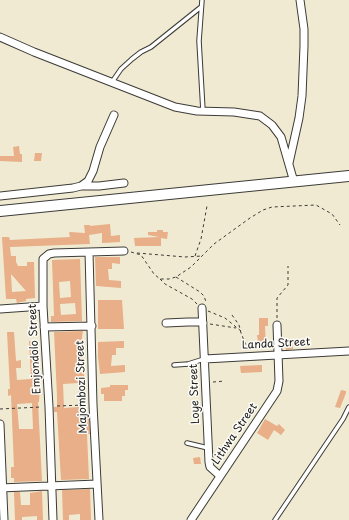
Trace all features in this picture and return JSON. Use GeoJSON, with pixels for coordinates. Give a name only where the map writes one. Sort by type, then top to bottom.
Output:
{"type":"FeatureCollection","features":[{"type":"Feature","properties":{"kind":"main road"},"geometry":{"type":"LineString","coordinates":[[0,212],[349,176]]}},
{"type":"Feature","properties":{"kind":"street"},"geometry":{"type":"LineString","coordinates":[[289,163],[299,118],[302,96],[304,29],[300,0]]}},
{"type":"Feature","properties":{"kind":"street"},"geometry":{"type":"LineString","coordinates":[[0,38],[176,107],[203,111],[234,112],[260,116],[272,125],[281,137],[294,182]]}},
{"type":"Feature","properties":{"kind":"street"},"geometry":{"type":"LineString","coordinates":[[81,186],[88,180],[93,171],[100,146],[114,115]]}},
{"type":"Feature","properties":{"kind":"street"},"geometry":{"type":"LineString","coordinates":[[0,196],[81,186],[99,186],[124,183]]}},
{"type":"Feature","properties":{"kind":"street","name":"Emjondolo Street"},"geometry":{"type":"LineString","coordinates":[[53,520],[42,264],[46,256],[54,253],[124,251]]}},
{"type":"Feature","properties":{"kind":"street","name":"Majombozi Street"},"geometry":{"type":"LineString","coordinates":[[89,252],[99,520]]}},
{"type":"Feature","properties":{"kind":"street"},"geometry":{"type":"LineString","coordinates":[[0,308],[43,306]]}},
{"type":"Feature","properties":{"kind":"street","name":"Loye Street"},"geometry":{"type":"LineString","coordinates":[[202,308],[210,467],[220,476]]}},
{"type":"Feature","properties":{"kind":"street"},"geometry":{"type":"LineString","coordinates":[[166,323],[203,323]]}},
{"type":"Feature","properties":{"kind":"street","name":"Lithwa Street"},"geometry":{"type":"LineString","coordinates":[[191,520],[277,391],[279,381],[277,324]]}},
{"type":"Feature","properties":{"kind":"street"},"geometry":{"type":"LineString","coordinates":[[44,327],[92,326]]}},
{"type":"Feature","properties":{"kind":"street","name":"Landa Street"},"geometry":{"type":"LineString","coordinates":[[205,359],[349,351]]}},
{"type":"Feature","properties":{"kind":"street"},"geometry":{"type":"LineString","coordinates":[[0,424],[1,488],[4,520]]}},
{"type":"Feature","properties":{"kind":"street"},"geometry":{"type":"LineString","coordinates":[[1,488],[97,484]]}},
{"type":"Feature","properties":{"kind":"lane"},"geometry":{"type":"LineString","coordinates":[[202,0],[199,41],[203,111]]}},
{"type":"Feature","properties":{"kind":"lane"},"geometry":{"type":"LineString","coordinates":[[112,82],[121,69],[132,58],[151,47],[201,7]]}},
{"type":"Feature","properties":{"kind":"lane"},"geometry":{"type":"LineString","coordinates":[[174,365],[188,364],[205,359]]}},
{"type":"Feature","properties":{"kind":"lane"},"geometry":{"type":"LineString","coordinates":[[275,520],[343,419],[349,407]]}},
{"type":"Feature","properties":{"kind":"lane"},"geometry":{"type":"LineString","coordinates":[[186,443],[208,448]]}},
{"type":"Feature","properties":{"kind":"path"},"geometry":{"type":"LineString","coordinates":[[160,278],[169,280],[176,277],[191,267],[214,244],[250,218],[263,210],[272,207],[316,205],[332,214],[340,225]]}},
{"type":"Feature","properties":{"kind":"path"},"geometry":{"type":"LineString","coordinates":[[195,257],[207,206]]}},
{"type":"Feature","properties":{"kind":"path"},"geometry":{"type":"LineString","coordinates":[[124,251],[185,257],[202,256]]}},
{"type":"Feature","properties":{"kind":"path"},"geometry":{"type":"LineString","coordinates":[[136,253],[141,255],[154,274],[166,284],[192,299],[202,308],[225,318],[241,331]]}},
{"type":"Feature","properties":{"kind":"path"},"geometry":{"type":"LineString","coordinates":[[277,324],[277,298],[288,285],[288,266]]}},
{"type":"Feature","properties":{"kind":"path"},"geometry":{"type":"LineString","coordinates":[[176,277],[190,285],[204,296],[206,302],[202,308]]}},
{"type":"Feature","properties":{"kind":"path"},"geometry":{"type":"LineString","coordinates":[[232,315],[239,325],[250,356]]}},
{"type":"Feature","properties":{"kind":"path"},"geometry":{"type":"LineString","coordinates":[[203,323],[238,328]]}},
{"type":"Feature","properties":{"kind":"path"},"geometry":{"type":"LineString","coordinates":[[206,382],[225,381]]}},
{"type":"Feature","properties":{"kind":"building"},"geometry":{"type":"Polygon","coordinates":[[[19,146],[20,154],[22,154],[22,162],[0,161],[0,156],[14,156],[13,147],[19,146]]]}},
{"type":"Feature","properties":{"kind":"building"},"geometry":{"type":"Polygon","coordinates":[[[35,153],[42,153],[41,161],[34,161],[35,153]]]}},
{"type":"Feature","properties":{"kind":"building"},"geometry":{"type":"Polygon","coordinates":[[[110,224],[111,236],[120,235],[120,242],[102,243],[102,233],[89,235],[90,244],[10,247],[11,256],[16,256],[18,266],[27,266],[27,262],[34,262],[35,298],[26,299],[26,301],[17,303],[16,299],[6,299],[2,237],[9,237],[10,240],[70,237],[70,232],[85,233],[84,225],[90,226],[110,224]],[[11,274],[12,292],[26,291],[11,274]]]}},
{"type":"Feature","properties":{"kind":"building"},"geometry":{"type":"Polygon","coordinates":[[[157,230],[168,232],[167,239],[161,238],[161,246],[135,246],[134,238],[159,237],[148,235],[148,232],[157,232],[157,230]]]}},
{"type":"Feature","properties":{"kind":"building"},"geometry":{"type":"Polygon","coordinates":[[[95,257],[120,257],[120,264],[112,263],[112,269],[108,269],[109,280],[121,281],[121,288],[96,286],[95,257]]]}},
{"type":"Feature","properties":{"kind":"building"},"geometry":{"type":"Polygon","coordinates":[[[80,259],[82,321],[51,322],[51,316],[54,316],[52,260],[80,259]],[[70,281],[59,282],[60,298],[71,297],[70,281]],[[75,303],[60,304],[61,315],[76,314],[75,303]]]}},
{"type":"Feature","properties":{"kind":"building"},"geometry":{"type":"Polygon","coordinates":[[[98,300],[122,300],[124,329],[98,329],[98,300]]]}},
{"type":"Feature","properties":{"kind":"building"},"geometry":{"type":"Polygon","coordinates":[[[259,318],[268,318],[268,326],[265,326],[266,349],[259,349],[257,335],[259,335],[259,318]]]}},
{"type":"Feature","properties":{"kind":"building"},"geometry":{"type":"Polygon","coordinates":[[[83,331],[86,417],[89,417],[90,434],[87,434],[89,479],[61,480],[57,412],[54,412],[54,407],[57,407],[57,396],[54,332],[83,331]],[[78,383],[63,384],[64,408],[79,407],[78,383]]]}},
{"type":"Feature","properties":{"kind":"building"},"geometry":{"type":"Polygon","coordinates":[[[7,332],[14,332],[16,361],[21,360],[21,368],[16,368],[17,380],[31,379],[29,341],[36,341],[38,386],[40,386],[38,402],[42,481],[14,482],[14,478],[11,478],[11,467],[14,467],[11,395],[8,396],[8,389],[10,389],[7,332]],[[32,403],[17,404],[19,429],[33,429],[32,403]]]}},
{"type":"Feature","properties":{"kind":"building"},"geometry":{"type":"Polygon","coordinates":[[[124,341],[124,348],[116,348],[116,355],[112,355],[111,366],[125,365],[125,372],[100,374],[98,342],[124,341]]]}},
{"type":"Feature","properties":{"kind":"building"},"geometry":{"type":"Polygon","coordinates":[[[292,341],[293,349],[286,350],[285,342],[292,341]]]}},
{"type":"Feature","properties":{"kind":"building"},"geometry":{"type":"Polygon","coordinates":[[[262,365],[262,372],[241,373],[240,366],[262,365]]]}},
{"type":"Feature","properties":{"kind":"building"},"geometry":{"type":"Polygon","coordinates":[[[110,385],[128,385],[128,390],[125,390],[125,396],[122,396],[122,401],[104,401],[104,394],[101,394],[101,388],[110,387],[110,385]]]}},
{"type":"Feature","properties":{"kind":"building"},"geometry":{"type":"Polygon","coordinates":[[[341,390],[346,391],[346,393],[340,408],[335,407],[341,390]]]}},
{"type":"Feature","properties":{"kind":"building"},"geometry":{"type":"Polygon","coordinates":[[[265,419],[277,426],[279,424],[285,430],[281,435],[274,430],[268,440],[257,433],[265,419]]]}},
{"type":"Feature","properties":{"kind":"building"},"geometry":{"type":"Polygon","coordinates":[[[200,457],[201,464],[194,464],[193,458],[200,457]]]}},
{"type":"Feature","properties":{"kind":"building"},"geometry":{"type":"Polygon","coordinates":[[[90,489],[91,520],[80,520],[80,514],[69,515],[69,520],[63,520],[62,490],[90,489]]]}},
{"type":"Feature","properties":{"kind":"building"},"geometry":{"type":"Polygon","coordinates":[[[42,491],[43,520],[37,520],[37,516],[22,517],[22,520],[15,520],[14,492],[20,492],[21,505],[30,505],[30,493],[42,491]]]}}]}
